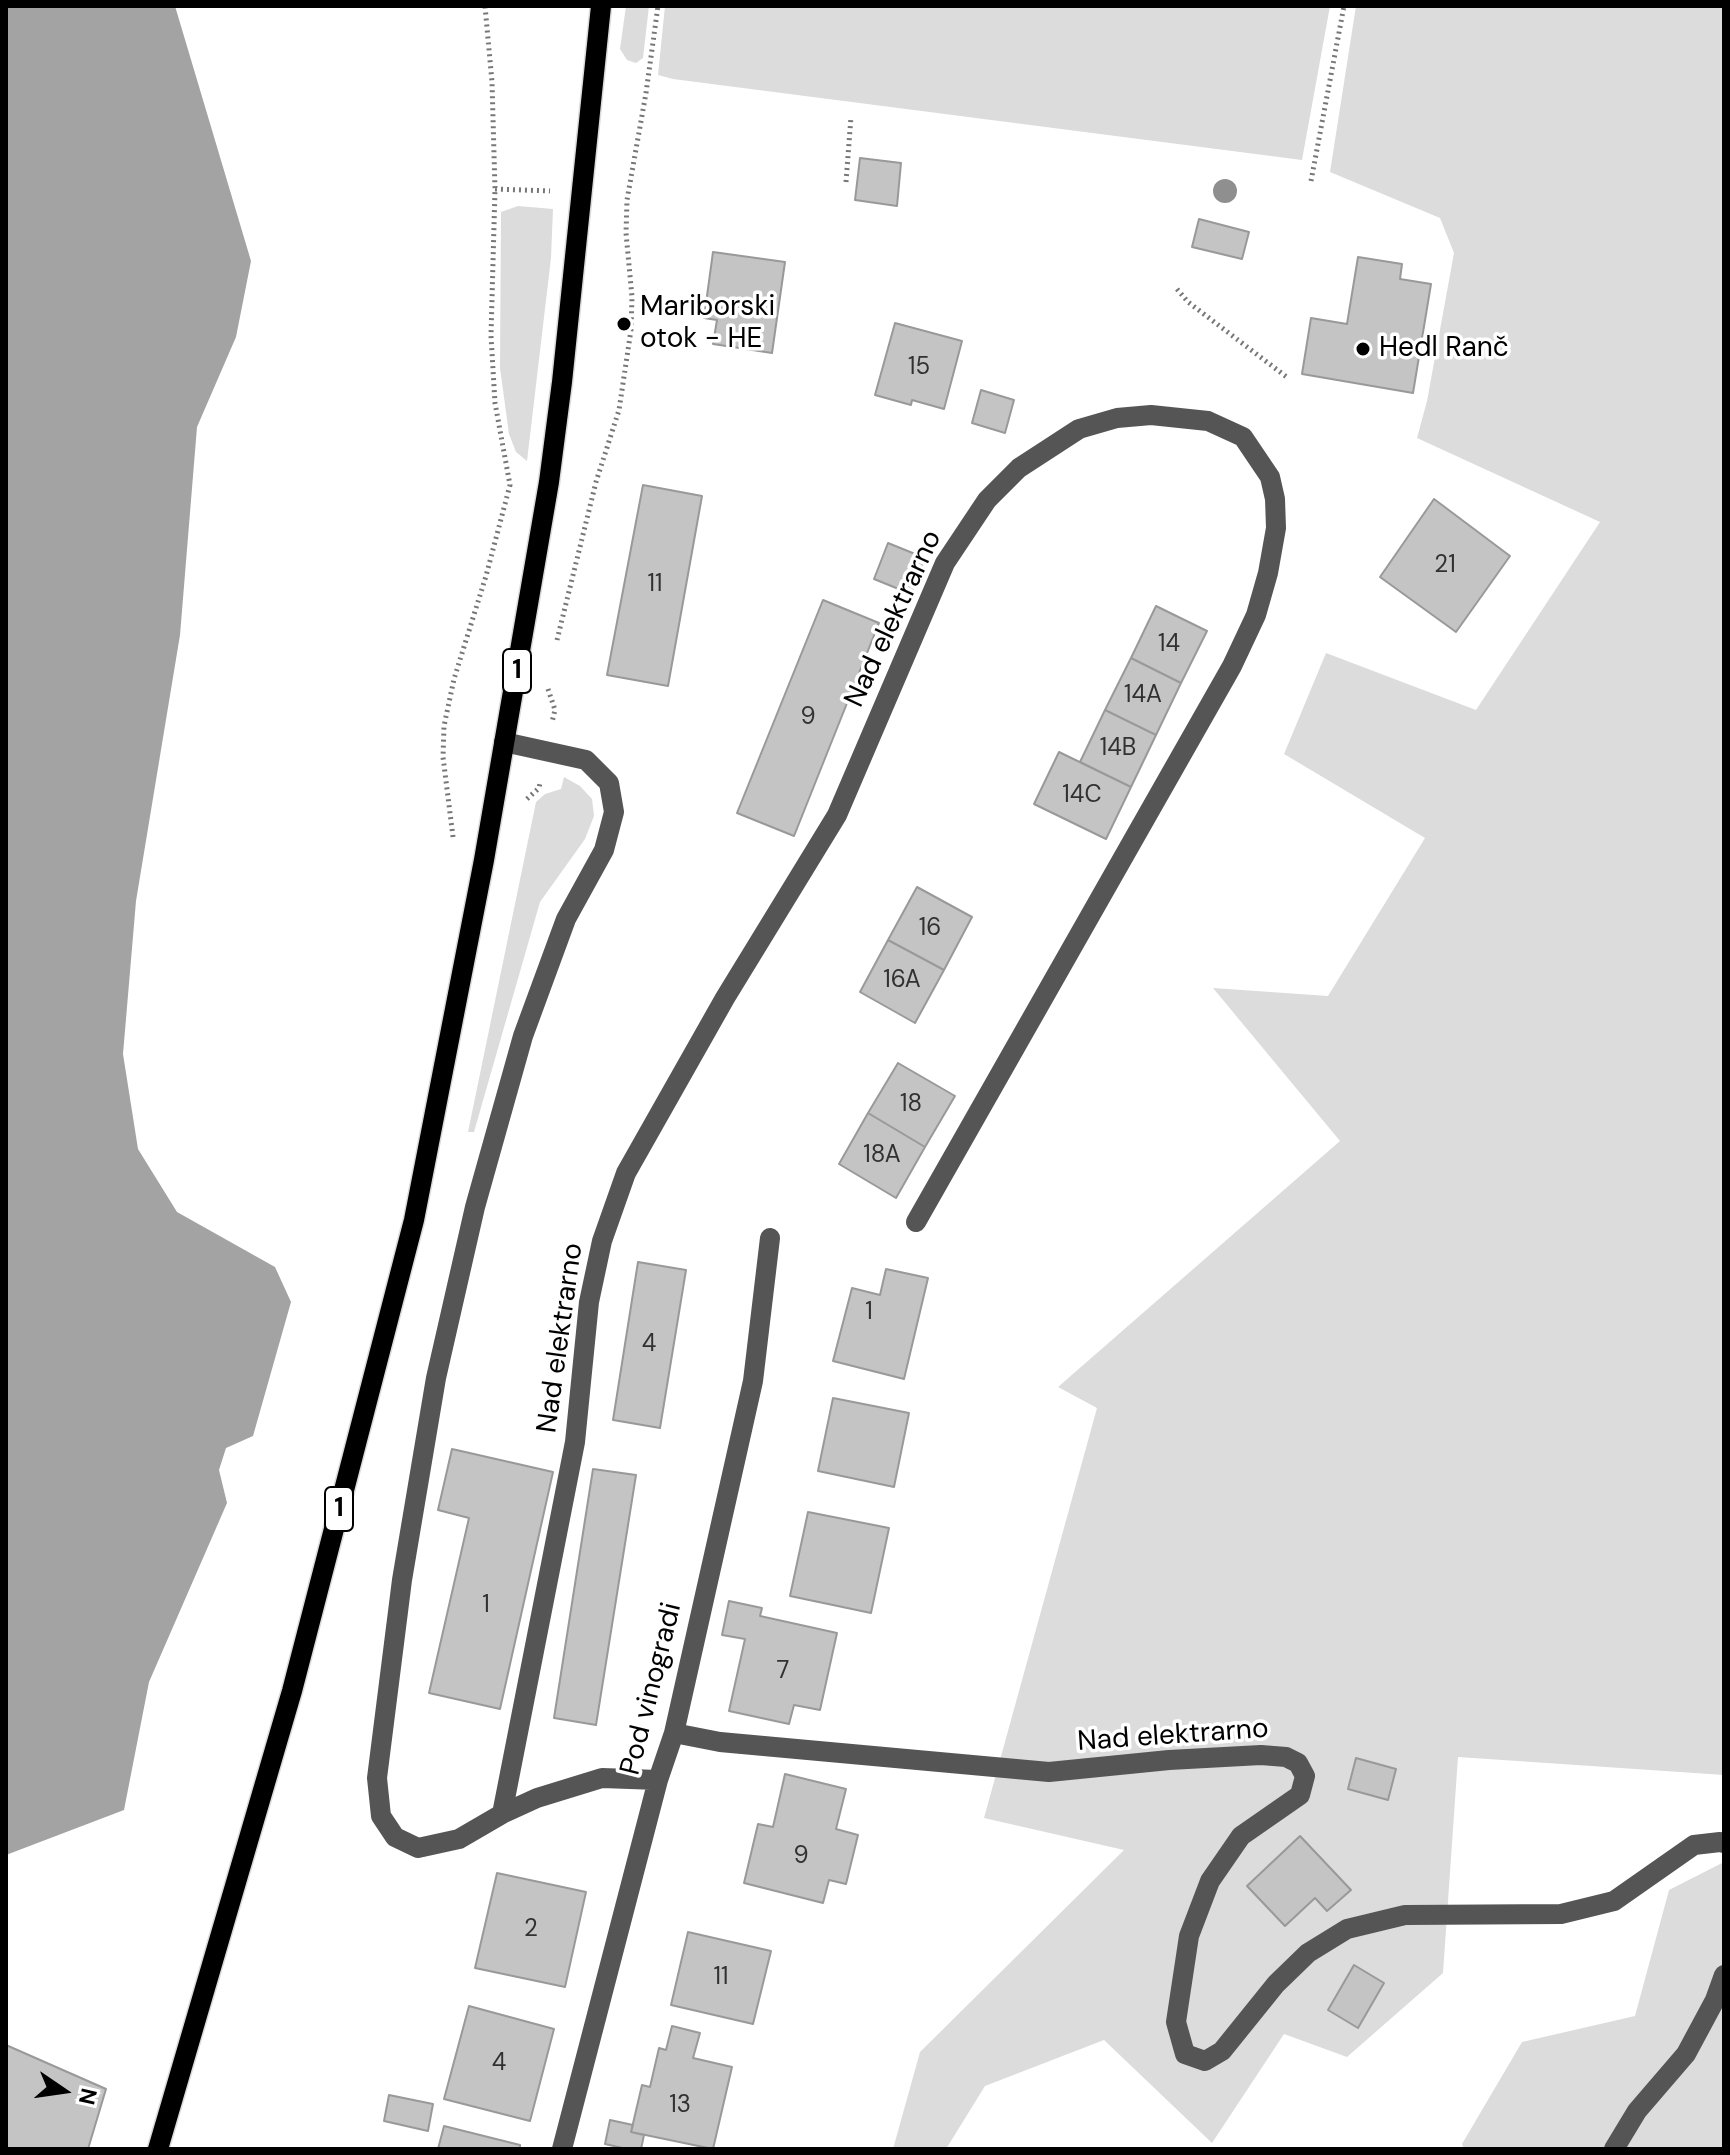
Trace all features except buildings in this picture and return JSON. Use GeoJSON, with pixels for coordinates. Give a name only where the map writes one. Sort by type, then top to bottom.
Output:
{"type":"FeatureCollection","features":[{"type":"Feature","properties":{"kind":"main road","name":"1"},"geometry":{"type":"LineString","coordinates":[[158,2149],[292,1691],[414,1220],[484,860],[553,453],[601,6]]}},
{"type":"Feature","properties":{"kind":"street","name":"Nad elektrarno"},"geometry":{"type":"LineString","coordinates":[[502,1814],[575,1442],[589,1302],[602,1241],[626,1173],[725,998],[837,815],[945,563],[987,500],[1019,468],[1079,429],[1117,418],[1151,415],[1208,421],[1243,437],[1270,477],[1276,528],[1256,615],[1232,666],[916,1222]]}},
{"type":"Feature","properties":{"kind":"street"},"geometry":{"type":"LineString","coordinates":[[504,742],[586,760],[609,783],[614,812],[604,850],[566,919],[523,1036],[475,1207],[436,1378],[402,1580],[377,1778],[381,1816],[395,1837],[418,1848],[459,1839],[537,1798],[602,1778],[658,1780]]}},
{"type":"Feature","properties":{"kind":"street","name":"Pod vinogradi"},"geometry":{"type":"LineString","coordinates":[[562,2149],[658,1780],[674,1733],[753,1381],[770,1238]]}},
{"type":"Feature","properties":{"kind":"street","name":"Nad elektrarno"},"geometry":{"type":"LineString","coordinates":[[674,1733],[720,1742],[1049,1772],[1261,1755],[1286,1757],[1298,1763],[1305,1776],[1300,1795],[1241,1836],[1210,1881],[1189,1936],[1176,2022],[1185,2054],[1205,2061],[1222,2051],[1276,1984],[1308,1953],[1347,1929],[1405,1915],[1561,1914],[1614,1901],[1694,1845],[1724,1843]]}},
{"type":"Feature","properties":{"kind":"street"},"geometry":{"type":"LineString","coordinates":[[1614,2149],[1637,2111],[1686,2054],[1715,2000],[1724,1975]]}},
{"type":"Feature","properties":{"kind":"path"},"geometry":{"type":"LineString","coordinates":[[452,847],[453,832],[443,757],[444,726],[454,679],[510,485],[494,389],[491,262],[495,189],[492,82],[485,6]]}},
{"type":"Feature","properties":{"kind":"path"},"geometry":{"type":"LineString","coordinates":[[556,644],[596,482],[619,410],[631,330],[627,200],[658,6]]}},
{"type":"Feature","properties":{"kind":"path"},"geometry":{"type":"LineString","coordinates":[[1311,181],[1344,6]]}},
{"type":"Feature","properties":{"kind":"path"},"geometry":{"type":"LineString","coordinates":[[846,182],[851,117]]}},
{"type":"Feature","properties":{"kind":"path"},"geometry":{"type":"LineString","coordinates":[[495,189],[553,191]]}},
{"type":"Feature","properties":{"kind":"path"},"geometry":{"type":"LineString","coordinates":[[617,199],[627,200]]}},
{"type":"Feature","properties":{"kind":"path"},"geometry":{"type":"LineString","coordinates":[[1177,289],[1188,302],[1288,378]]}},
{"type":"Feature","properties":{"kind":"path"},"geometry":{"type":"LineString","coordinates":[[549,683],[548,693],[555,710]]}},
{"type":"Feature","properties":{"kind":"shaded area"},"geometry":{"type":"Polygon","coordinates":[[[6,6],[175,6],[251,261],[236,337],[197,427],[180,635],[136,901],[123,1054],[138,1149],[177,1212],[275,1267],[291,1302],[253,1436],[226,1448],[219,1470],[227,1503],[149,1682],[124,1810],[6,1855],[6,6]]]}},
{"type":"Feature","properties":{"kind":"shaded area"},"geometry":{"type":"Polygon","coordinates":[[[626,6],[649,6],[643,58],[636,63],[627,60],[620,49],[626,6]]]}},
{"type":"Feature","properties":{"kind":"shaded area"},"geometry":{"type":"Polygon","coordinates":[[[665,6],[1330,6],[1302,160],[673,79],[658,75],[665,6]]]}},
{"type":"Feature","properties":{"kind":"shaded area"},"geometry":{"type":"Polygon","coordinates":[[[1356,6],[1724,6],[1724,1775],[1458,1757],[1443,1973],[1347,2057],[1284,2034],[1212,2143],[1104,2040],[985,2086],[946,2149],[893,2149],[920,2052],[1124,1850],[984,1818],[1097,1408],[1058,1387],[1340,1141],[1213,988],[1328,996],[1425,838],[1284,754],[1326,653],[1476,710],[1600,522],[1417,438],[1427,401],[1454,253],[1440,218],[1330,172],[1356,6]]]}},
{"type":"Feature","properties":{"kind":"shaded area"},"geometry":{"type":"Polygon","coordinates":[[[518,206],[553,209],[551,258],[527,461],[516,452],[509,434],[500,368],[501,212],[518,206]]]}},
{"type":"Feature","properties":{"kind":"shaded area"},"geometry":{"type":"Polygon","coordinates":[[[564,777],[580,786],[592,799],[594,816],[585,839],[540,902],[474,1132],[468,1132],[536,802],[545,794],[561,789],[564,777]]]}},
{"type":"Feature","properties":{"kind":"shaded area"},"geometry":{"type":"Polygon","coordinates":[[[1724,1862],[1724,2149],[1464,2149],[1462,2144],[1522,2042],[1635,2016],[1669,1890],[1724,1862]]]}},
{"type":"Feature","properties":{"kind":"place","name":"Mariborski otok - HE"},"geometry":{"type":"Point","coordinates":[624,324]}},
{"type":"Feature","properties":{"kind":"place","name":"Hedl Ranč"},"geometry":{"type":"Point","coordinates":[1363,349]}}]}
